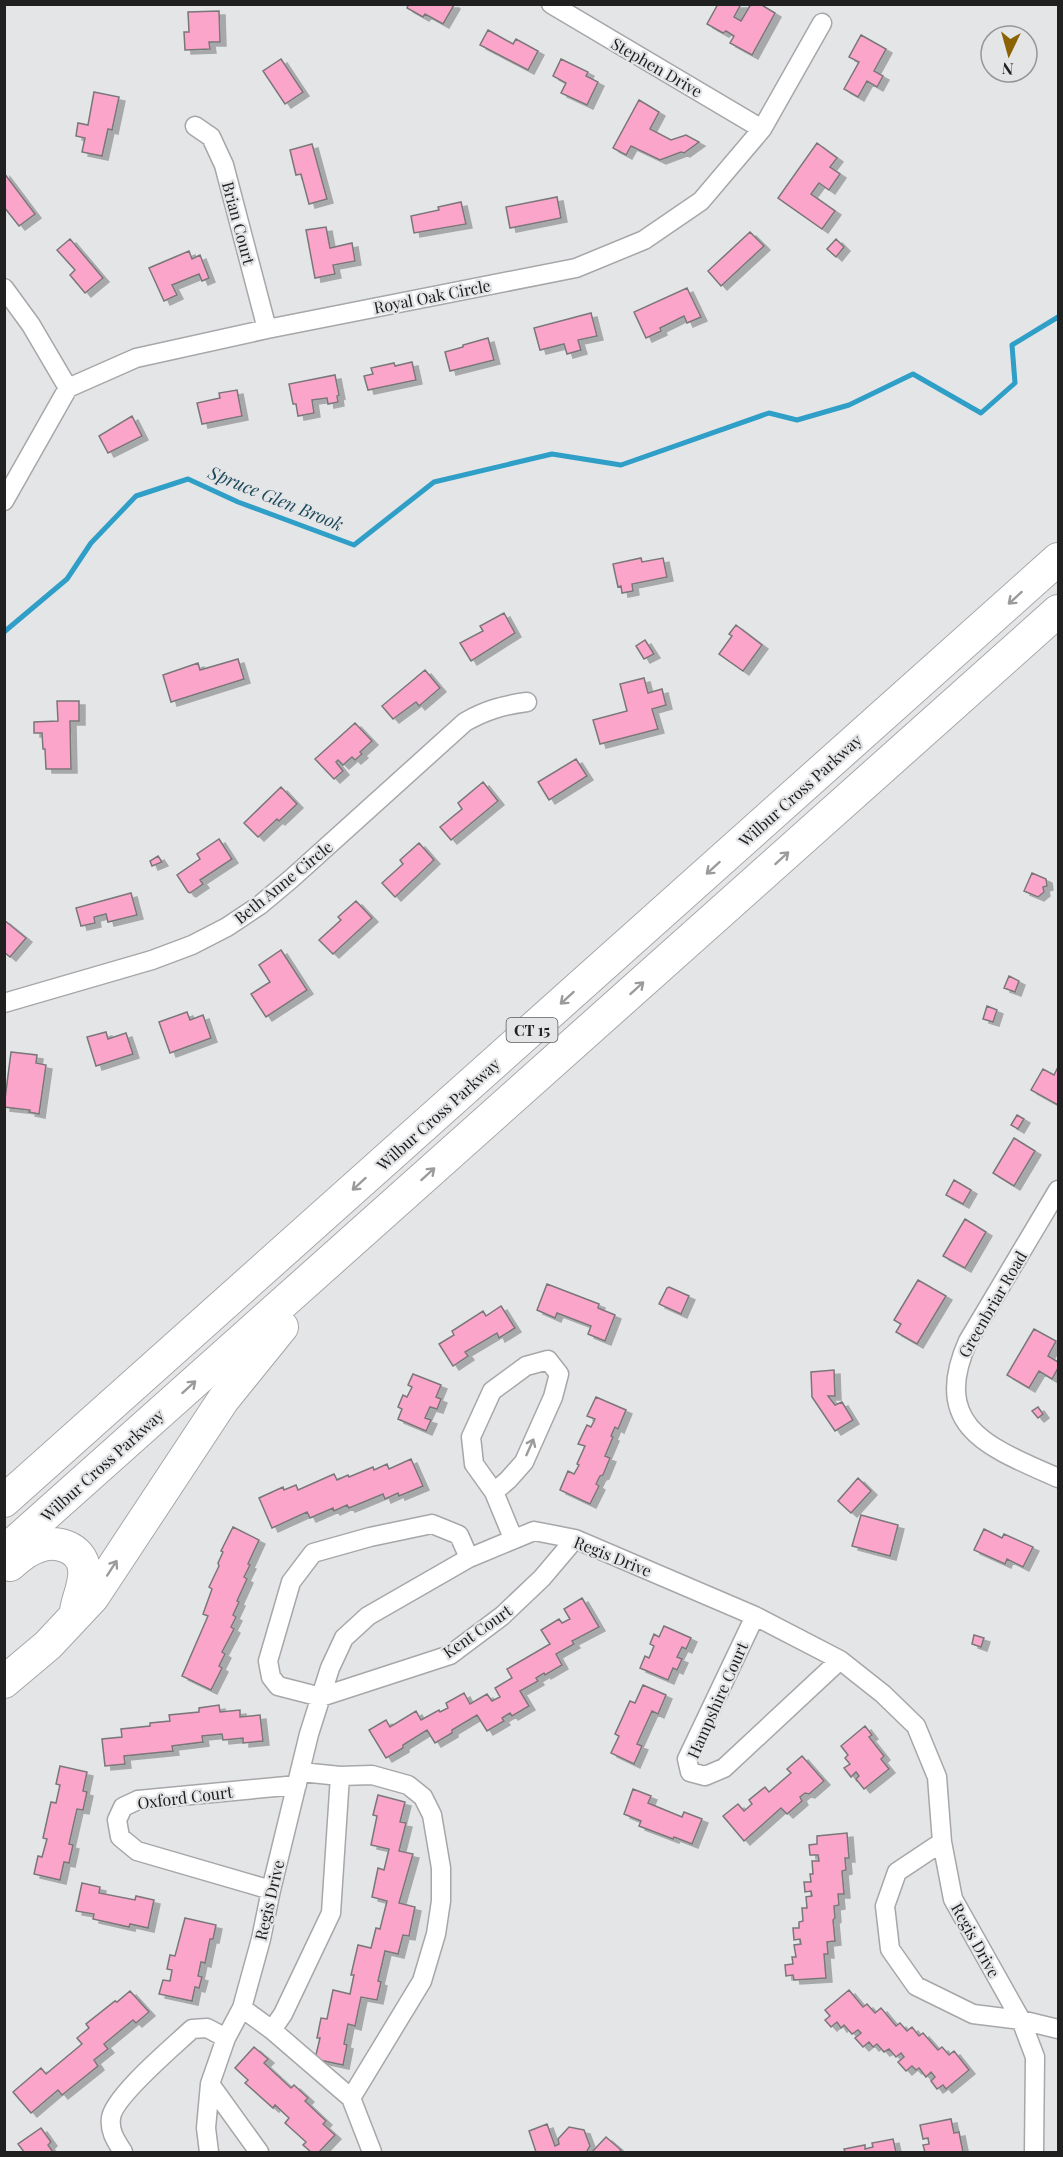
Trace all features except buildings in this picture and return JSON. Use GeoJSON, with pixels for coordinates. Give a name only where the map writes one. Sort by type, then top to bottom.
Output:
{"type":"FeatureCollection","features":[{"type":"Feature","properties":{"kind":"highway","name":"Wilbur Cross Parkway"},"geometry":{"type":"LineString","coordinates":[[4,1501],[1059,559]]}},
{"type":"Feature","properties":{"kind":"highway","name":"Wilbur Cross Parkway"},"geometry":{"type":"LineString","coordinates":[[4,1552],[1059,611]]}},
{"type":"Feature","properties":{"kind":"highway"},"geometry":{"type":"LineString","coordinates":[[4,1682],[48,1645],[93,1597],[204,1427],[243,1373],[284,1324],[345,1266],[380,1217]]}},
{"type":"Feature","properties":{"kind":"highway"},"geometry":{"type":"LineString","coordinates":[[4,1570],[29,1550],[42,1545],[59,1544],[73,1550],[83,1562],[85,1574],[76,1613]]}},
{"type":"Feature","properties":{"kind":"street","name":"Stephen Drive"},"geometry":{"type":"LineString","coordinates":[[551,4],[762,129]]}},
{"type":"Feature","properties":{"kind":"street","name":"Royal Oak Circle"},"geometry":{"type":"LineString","coordinates":[[68,388],[136,358],[267,329],[576,268],[644,240],[701,201],[762,129],[822,22]]}},
{"type":"Feature","properties":{"kind":"street","name":"Brian Court"},"geometry":{"type":"LineString","coordinates":[[195,126],[211,137],[224,165],[267,329]]}},
{"type":"Feature","properties":{"kind":"street"},"geometry":{"type":"LineString","coordinates":[[4,288],[31,325],[68,388],[4,501]]}},
{"type":"Feature","properties":{"kind":"street","name":"Beth Anne Circle"},"geometry":{"type":"LineString","coordinates":[[4,1003],[152,960],[192,945],[227,927],[260,905],[291,879],[465,722],[485,711],[527,702]]}},
{"type":"Feature","properties":{"kind":"street","name":"Greenbriar Road"},"geometry":{"type":"LineString","coordinates":[[1059,1190],[968,1341],[959,1362],[955,1383],[958,1404],[966,1423],[983,1441],[1059,1478]]}},
{"type":"Feature","properties":{"kind":"street"},"geometry":{"type":"LineString","coordinates":[[494,1492],[524,1462],[553,1396],[559,1374],[548,1360],[526,1366],[492,1391],[471,1437],[474,1464],[494,1492],[513,1538]]}},
{"type":"Feature","properties":{"kind":"street"},"geometry":{"type":"LineString","coordinates":[[321,1697],[278,1686],[271,1677],[267,1660],[291,1582],[313,1553],[370,1537],[432,1524],[459,1534],[469,1558]]}},
{"type":"Feature","properties":{"kind":"street","name":"Regis Drive"},"geometry":{"type":"LineString","coordinates":[[209,2152],[206,2128],[210,2084],[226,2038],[242,2008],[261,1939],[309,1734],[330,1668],[344,1638],[368,1616],[469,1558],[534,1531],[575,1539],[755,1616],[840,1660],[883,1694],[916,1726],[937,1777],[942,1842],[953,1899],[1022,2020],[1035,2057],[1034,2152]]}},
{"type":"Feature","properties":{"kind":"street","name":"Kent Court"},"geometry":{"type":"LineString","coordinates":[[321,1697],[450,1654],[502,1616],[542,1578],[575,1539]]}},
{"type":"Feature","properties":{"kind":"street","name":"Hampshire Court"},"geometry":{"type":"LineString","coordinates":[[755,1616],[687,1759],[690,1772],[705,1776],[724,1768],[840,1660]]}},
{"type":"Feature","properties":{"kind":"street","name":"Oxford Court"},"geometry":{"type":"LineString","coordinates":[[271,1890],[137,1851],[120,1837],[117,1820],[123,1807],[138,1800],[299,1779],[340,1776],[372,1775],[408,1785],[423,1797],[432,1815],[441,1868],[441,1901],[436,1934],[422,1981],[351,2098]]}},
{"type":"Feature","properties":{"kind":"street"},"geometry":{"type":"LineString","coordinates":[[272,2030],[283,2014],[331,1913],[340,1776]]}},
{"type":"Feature","properties":{"kind":"street"},"geometry":{"type":"LineString","coordinates":[[942,1842],[897,1872],[885,1906],[890,1949],[916,1986],[973,2014],[1022,2020],[1059,2029]]}},
{"type":"Feature","properties":{"kind":"street"},"geometry":{"type":"LineString","coordinates":[[242,2008],[272,2030],[351,2098],[372,2152]]}},
{"type":"Feature","properties":{"kind":"street"},"geometry":{"type":"LineString","coordinates":[[123,2152],[113,2136],[111,2117],[126,2092],[192,2029],[207,2028],[226,2038]]}},
{"type":"Feature","properties":{"kind":"street"},"geometry":{"type":"LineString","coordinates":[[210,2084],[259,2152]]}},
{"type":"Feature","properties":{"kind":"waterway","name":"Spruce Glen Brook"},"geometry":{"type":"LineString","coordinates":[[4,632],[67,579],[91,543],[136,496],[188,479],[238,502],[354,545],[434,482],[552,454],[621,465],[769,413],[797,420],[849,405],[913,374],[981,413],[1015,383],[1012,345],[1058,317]]}}]}
